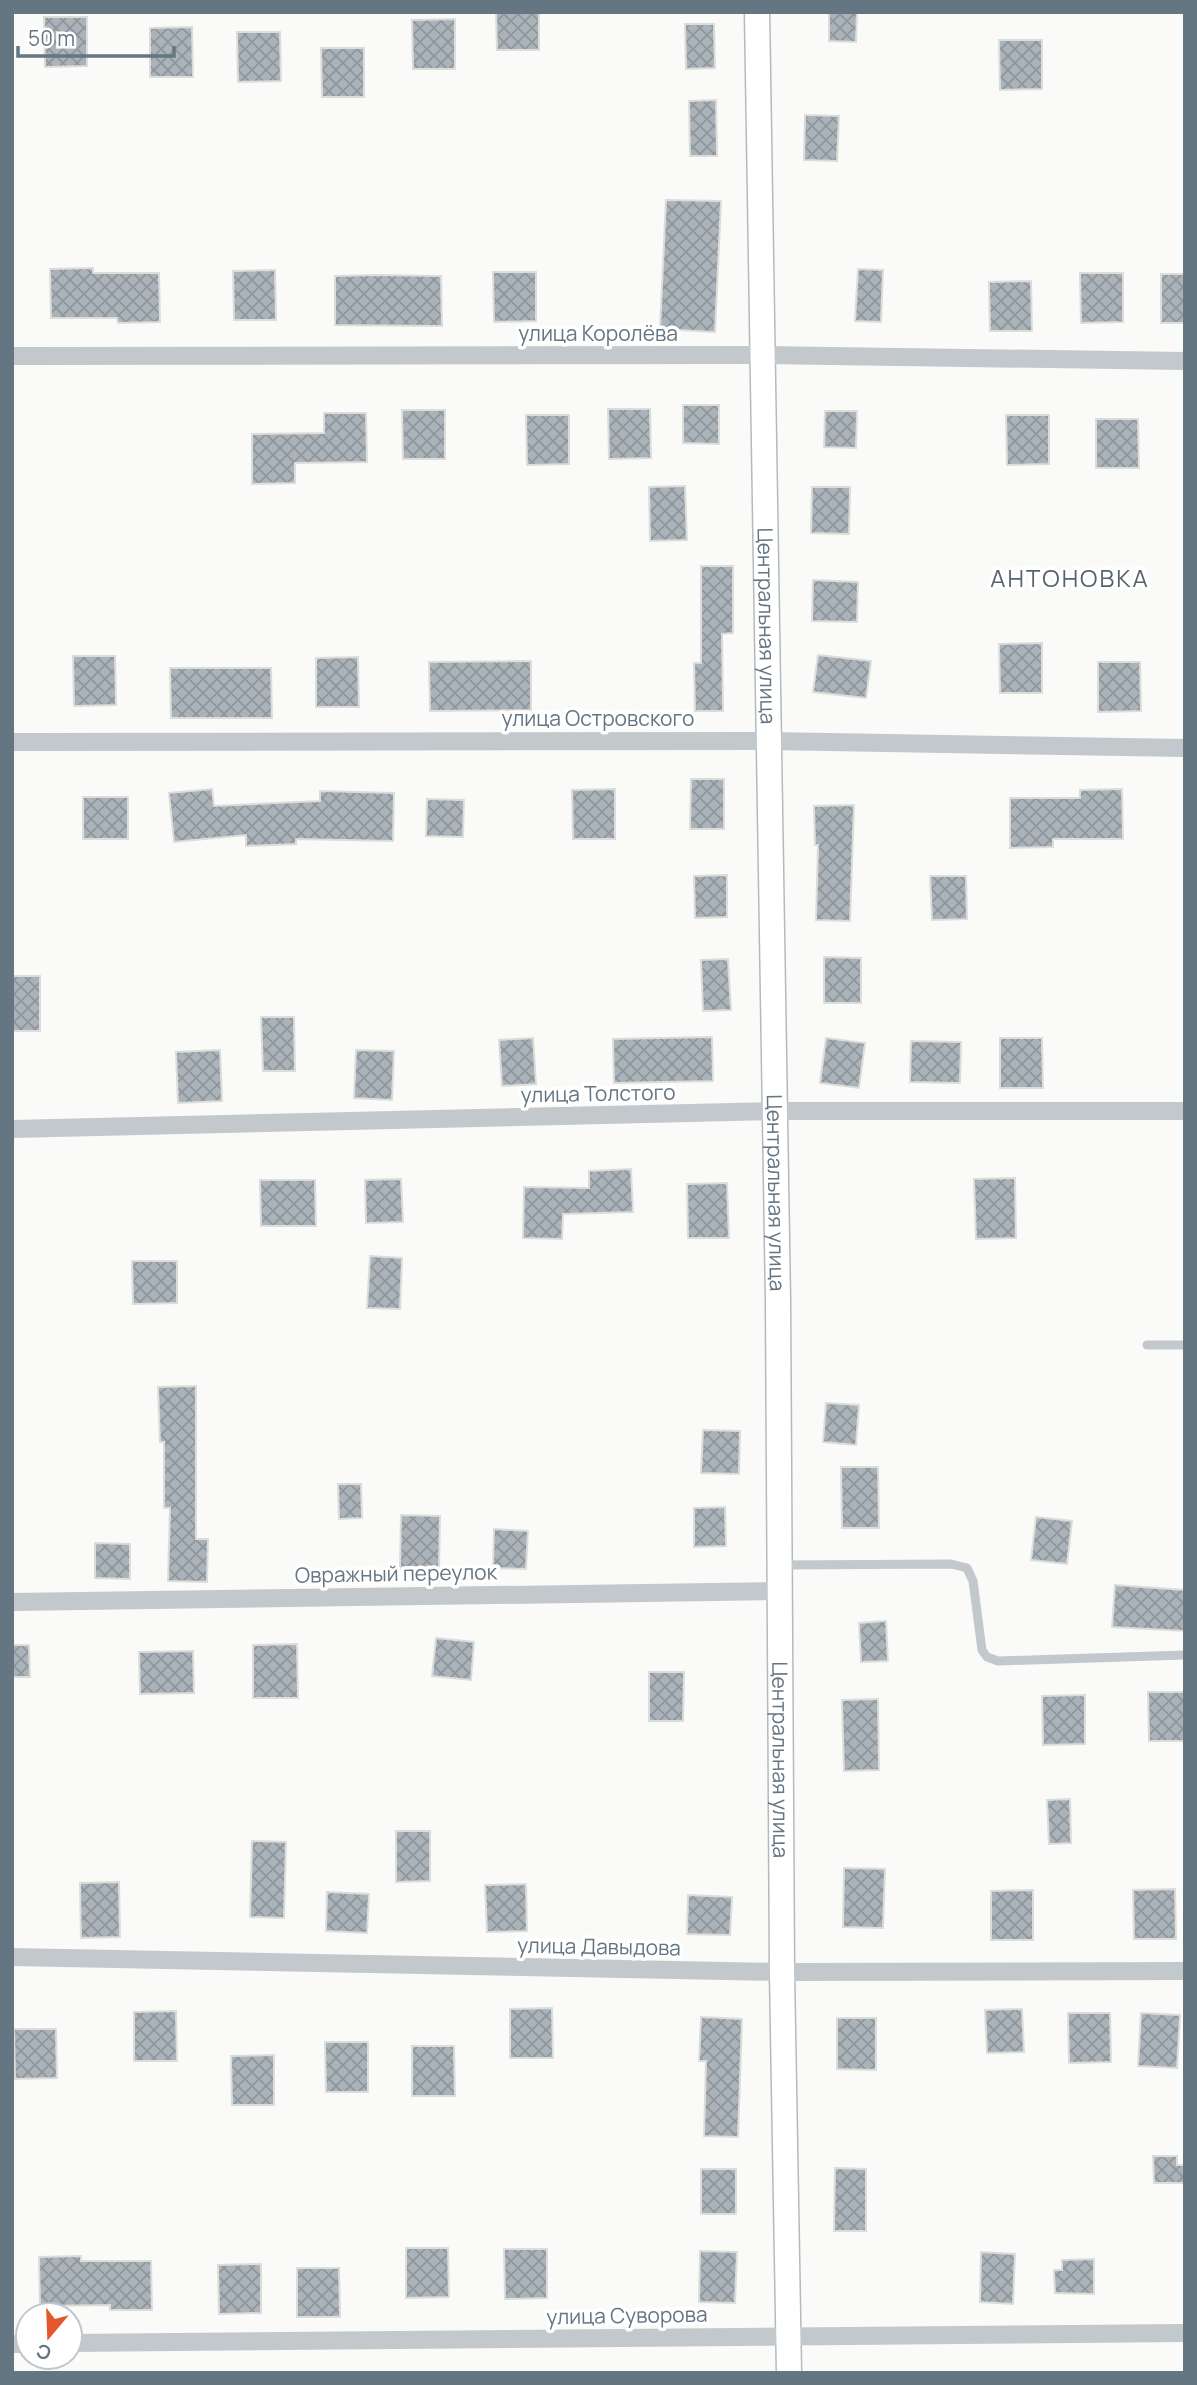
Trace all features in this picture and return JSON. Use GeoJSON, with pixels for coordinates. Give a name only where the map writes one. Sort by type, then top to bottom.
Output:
{"type":"FeatureCollection","features":[{"type":"Feature","properties":{"kind":"street","name":"Центральная улица"},"geometry":{"type":"LineString","coordinates":[[757,12],[775,1111],[781,1565],[782,1972],[789,2373]]}},
{"type":"Feature","properties":{"kind":"street","name":"улица Королёва"},"geometry":{"type":"LineString","coordinates":[[12,356],[763,355],[1185,361]]}},
{"type":"Feature","properties":{"kind":"street","name":"улица Островского"},"geometry":{"type":"LineString","coordinates":[[12,742],[769,741],[1185,748]]}},
{"type":"Feature","properties":{"kind":"street","name":"улица Толстого"},"geometry":{"type":"LineString","coordinates":[[12,1129],[775,1111],[1185,1111]]}},
{"type":"Feature","properties":{"kind":"street","name":"Овражный переулок"},"geometry":{"type":"LineString","coordinates":[[12,1602],[780,1591]]}},
{"type":"Feature","properties":{"kind":"street","name":"улица Давыдова"},"geometry":{"type":"LineString","coordinates":[[12,1957],[782,1972],[1185,1971]]}},
{"type":"Feature","properties":{"kind":"street","name":"улица Суворова"},"geometry":{"type":"LineString","coordinates":[[84,2343],[1185,2333]]}},
{"type":"Feature","properties":{"kind":"lane"},"geometry":{"type":"LineString","coordinates":[[1147,1345],[1185,1345]]}},
{"type":"Feature","properties":{"kind":"lane"},"geometry":{"type":"LineString","coordinates":[[781,1565],[951,1564],[967,1569],[973,1581],[982,1650],[987,1657],[998,1661],[1185,1655]]}},
{"type":"Feature","properties":{"kind":"building"},"geometry":{"type":"Polygon","coordinates":[[[496,12],[539,12],[539,50],[497,50],[496,12]]]}},
{"type":"Feature","properties":{"kind":"building"},"geometry":{"type":"Polygon","coordinates":[[[829,12],[857,12],[856,42],[829,41],[829,12]]]}},
{"type":"Feature","properties":{"kind":"building"},"geometry":{"type":"Polygon","coordinates":[[[44,17],[87,17],[87,66],[45,67],[44,17]]]}},
{"type":"Feature","properties":{"kind":"building"},"geometry":{"type":"Polygon","coordinates":[[[455,19],[455,69],[413,69],[412,20],[455,19]]]}},
{"type":"Feature","properties":{"kind":"building"},"geometry":{"type":"Polygon","coordinates":[[[685,24],[714,24],[715,68],[686,69],[685,24]]]}},
{"type":"Feature","properties":{"kind":"building"},"geometry":{"type":"Polygon","coordinates":[[[192,27],[193,77],[150,77],[150,28],[192,27]]]}},
{"type":"Feature","properties":{"kind":"building"},"geometry":{"type":"Polygon","coordinates":[[[237,32],[280,32],[281,81],[238,82],[237,32]]]}},
{"type":"Feature","properties":{"kind":"building"},"geometry":{"type":"Polygon","coordinates":[[[999,40],[1042,40],[1042,89],[1000,90],[999,40]]]}},
{"type":"Feature","properties":{"kind":"building"},"geometry":{"type":"Polygon","coordinates":[[[321,48],[364,48],[364,97],[322,97],[321,48]]]}},
{"type":"Feature","properties":{"kind":"building"},"geometry":{"type":"Polygon","coordinates":[[[716,100],[717,156],[690,156],[689,101],[716,100]]]}},
{"type":"Feature","properties":{"kind":"building"},"geometry":{"type":"Polygon","coordinates":[[[805,115],[839,116],[837,161],[804,160],[805,115]]]}},
{"type":"Feature","properties":{"kind":"building"},"geometry":{"type":"Polygon","coordinates":[[[666,200],[721,201],[715,332],[660,329],[666,200]]]}},
{"type":"Feature","properties":{"kind":"building"},"geometry":{"type":"Polygon","coordinates":[[[93,268],[93,273],[159,273],[160,322],[118,323],[117,318],[51,318],[50,269],[93,268]]]}},
{"type":"Feature","properties":{"kind":"building"},"geometry":{"type":"Polygon","coordinates":[[[858,269],[883,270],[881,322],[855,321],[858,269]]]}},
{"type":"Feature","properties":{"kind":"building"},"geometry":{"type":"Polygon","coordinates":[[[275,270],[276,320],[234,320],[233,271],[275,270]]]}},
{"type":"Feature","properties":{"kind":"building"},"geometry":{"type":"Polygon","coordinates":[[[493,272],[536,272],[536,321],[494,322],[493,272]]]}},
{"type":"Feature","properties":{"kind":"building"},"geometry":{"type":"Polygon","coordinates":[[[1080,273],[1123,273],[1123,322],[1081,323],[1080,273]]]}},
{"type":"Feature","properties":{"kind":"building"},"geometry":{"type":"Polygon","coordinates":[[[1161,274],[1185,274],[1185,323],[1161,323],[1161,274]]]}},
{"type":"Feature","properties":{"kind":"building"},"geometry":{"type":"Polygon","coordinates":[[[335,276],[441,276],[442,326],[335,325],[335,276]]]}},
{"type":"Feature","properties":{"kind":"building"},"geometry":{"type":"Polygon","coordinates":[[[1031,281],[1032,331],[990,331],[989,282],[1031,281]]]}},
{"type":"Feature","properties":{"kind":"building"},"geometry":{"type":"Polygon","coordinates":[[[683,405],[719,405],[719,444],[683,443],[683,405]]]}},
{"type":"Feature","properties":{"kind":"building"},"geometry":{"type":"Polygon","coordinates":[[[608,409],[650,409],[651,458],[609,459],[608,409]]]}},
{"type":"Feature","properties":{"kind":"building"},"geometry":{"type":"Polygon","coordinates":[[[402,410],[445,410],[445,459],[403,459],[402,410]]]}},
{"type":"Feature","properties":{"kind":"building"},"geometry":{"type":"Polygon","coordinates":[[[825,411],[857,411],[856,448],[824,447],[825,411]]]}},
{"type":"Feature","properties":{"kind":"building"},"geometry":{"type":"Polygon","coordinates":[[[324,413],[366,413],[367,462],[295,463],[295,483],[252,484],[252,434],[324,433],[324,413]]]}},
{"type":"Feature","properties":{"kind":"building"},"geometry":{"type":"Polygon","coordinates":[[[526,415],[569,415],[569,464],[527,465],[526,415]]]}},
{"type":"Feature","properties":{"kind":"building"},"geometry":{"type":"Polygon","coordinates":[[[1006,415],[1049,415],[1049,464],[1007,465],[1006,415]]]}},
{"type":"Feature","properties":{"kind":"building"},"geometry":{"type":"Polygon","coordinates":[[[1096,419],[1138,419],[1139,468],[1096,468],[1096,419]]]}},
{"type":"Feature","properties":{"kind":"building"},"geometry":{"type":"Polygon","coordinates":[[[685,486],[687,540],[650,541],[649,487],[685,486]]]}},
{"type":"Feature","properties":{"kind":"building"},"geometry":{"type":"Polygon","coordinates":[[[812,487],[850,487],[849,534],[811,533],[812,487]]]}},
{"type":"Feature","properties":{"kind":"building"},"geometry":{"type":"Polygon","coordinates":[[[701,566],[733,566],[733,633],[722,634],[723,711],[695,711],[694,663],[701,663],[701,566]]]}},
{"type":"Feature","properties":{"kind":"building"},"geometry":{"type":"Polygon","coordinates":[[[813,580],[858,582],[857,622],[812,621],[813,580]]]}},
{"type":"Feature","properties":{"kind":"building"},"geometry":{"type":"Polygon","coordinates":[[[1042,643],[1042,693],[1000,693],[999,644],[1042,643]]]}},
{"type":"Feature","properties":{"kind":"building"},"geometry":{"type":"Polygon","coordinates":[[[818,655],[871,661],[866,698],[813,692],[818,655]]]}},
{"type":"Feature","properties":{"kind":"building"},"geometry":{"type":"Polygon","coordinates":[[[73,656],[115,656],[116,705],[74,706],[73,656]]]}},
{"type":"Feature","properties":{"kind":"building"},"geometry":{"type":"Polygon","coordinates":[[[358,657],[359,707],[316,707],[316,658],[358,657]]]}},
{"type":"Feature","properties":{"kind":"building"},"geometry":{"type":"Polygon","coordinates":[[[531,661],[531,710],[430,711],[429,662],[531,661]]]}},
{"type":"Feature","properties":{"kind":"building"},"geometry":{"type":"Polygon","coordinates":[[[1098,662],[1140,662],[1141,711],[1098,712],[1098,662]]]}},
{"type":"Feature","properties":{"kind":"building"},"geometry":{"type":"Polygon","coordinates":[[[170,668],[271,668],[272,718],[171,718],[170,668]]]}},
{"type":"Feature","properties":{"kind":"building"},"geometry":{"type":"Polygon","coordinates":[[[691,779],[724,779],[724,829],[690,829],[691,779]]]}},
{"type":"Feature","properties":{"kind":"building"},"geometry":{"type":"Polygon","coordinates":[[[212,789],[214,806],[320,801],[320,791],[394,793],[393,841],[296,839],[296,844],[246,846],[246,835],[174,842],[169,793],[212,789]]]}},
{"type":"Feature","properties":{"kind":"building"},"geometry":{"type":"Polygon","coordinates":[[[615,789],[615,839],[573,839],[572,790],[615,789]]]}},
{"type":"Feature","properties":{"kind":"building"},"geometry":{"type":"Polygon","coordinates":[[[1122,789],[1123,839],[1053,839],[1053,847],[1010,848],[1010,798],[1080,798],[1080,790],[1122,789]]]}},
{"type":"Feature","properties":{"kind":"building"},"geometry":{"type":"Polygon","coordinates":[[[83,797],[128,797],[128,839],[83,839],[83,797]]]}},
{"type":"Feature","properties":{"kind":"building"},"geometry":{"type":"Polygon","coordinates":[[[427,799],[464,800],[463,837],[426,836],[427,799]]]}},
{"type":"Feature","properties":{"kind":"building"},"geometry":{"type":"Polygon","coordinates":[[[854,805],[850,921],[816,920],[818,845],[815,845],[814,806],[854,805]]]}},
{"type":"Feature","properties":{"kind":"building"},"geometry":{"type":"Polygon","coordinates":[[[727,875],[727,917],[695,918],[694,876],[727,875]]]}},
{"type":"Feature","properties":{"kind":"building"},"geometry":{"type":"Polygon","coordinates":[[[930,876],[966,876],[967,919],[932,920],[930,876]]]}},
{"type":"Feature","properties":{"kind":"building"},"geometry":{"type":"Polygon","coordinates":[[[824,957],[861,958],[861,1003],[824,1003],[824,957]]]}},
{"type":"Feature","properties":{"kind":"building"},"geometry":{"type":"Polygon","coordinates":[[[728,959],[731,1010],[703,1011],[701,960],[728,959]]]}},
{"type":"Feature","properties":{"kind":"building"},"geometry":{"type":"Polygon","coordinates":[[[12,976],[40,976],[40,1031],[12,1031],[12,976]]]}},
{"type":"Feature","properties":{"kind":"building"},"geometry":{"type":"Polygon","coordinates":[[[261,1017],[294,1017],[295,1071],[263,1071],[261,1017]]]}},
{"type":"Feature","properties":{"kind":"building"},"geometry":{"type":"Polygon","coordinates":[[[712,1037],[713,1081],[614,1083],[613,1039],[712,1037]]]}},
{"type":"Feature","properties":{"kind":"building"},"geometry":{"type":"Polygon","coordinates":[[[533,1038],[536,1084],[502,1086],[499,1040],[533,1038]]]}},
{"type":"Feature","properties":{"kind":"building"},"geometry":{"type":"Polygon","coordinates":[[[826,1038],[865,1043],[859,1088],[820,1083],[826,1038]]]}},
{"type":"Feature","properties":{"kind":"building"},"geometry":{"type":"Polygon","coordinates":[[[1000,1038],[1042,1038],[1043,1088],[1000,1088],[1000,1038]]]}},
{"type":"Feature","properties":{"kind":"building"},"geometry":{"type":"Polygon","coordinates":[[[911,1041],[961,1042],[960,1083],[910,1082],[911,1041]]]}},
{"type":"Feature","properties":{"kind":"building"},"geometry":{"type":"Polygon","coordinates":[[[220,1050],[222,1101],[178,1103],[176,1052],[220,1050]]]}},
{"type":"Feature","properties":{"kind":"building"},"geometry":{"type":"Polygon","coordinates":[[[356,1050],[394,1051],[392,1100],[354,1098],[356,1050]]]}},
{"type":"Feature","properties":{"kind":"building"},"geometry":{"type":"Polygon","coordinates":[[[631,1169],[633,1212],[563,1214],[562,1239],[523,1238],[524,1187],[589,1188],[589,1171],[631,1169]]]}},
{"type":"Feature","properties":{"kind":"building"},"geometry":{"type":"Polygon","coordinates":[[[1015,1178],[1016,1238],[976,1239],[974,1179],[1015,1178]]]}},
{"type":"Feature","properties":{"kind":"building"},"geometry":{"type":"Polygon","coordinates":[[[401,1179],[403,1222],[366,1223],[365,1180],[401,1179]]]}},
{"type":"Feature","properties":{"kind":"building"},"geometry":{"type":"Polygon","coordinates":[[[260,1180],[315,1180],[316,1226],[261,1226],[260,1180]]]}},
{"type":"Feature","properties":{"kind":"building"},"geometry":{"type":"Polygon","coordinates":[[[727,1183],[729,1238],[688,1238],[687,1184],[727,1183]]]}},
{"type":"Feature","properties":{"kind":"building"},"geometry":{"type":"Polygon","coordinates":[[[370,1256],[402,1258],[400,1309],[367,1308],[370,1256]]]}},
{"type":"Feature","properties":{"kind":"building"},"geometry":{"type":"Polygon","coordinates":[[[132,1261],[177,1261],[177,1303],[133,1304],[132,1261]]]}},
{"type":"Feature","properties":{"kind":"building"},"geometry":{"type":"Polygon","coordinates":[[[196,1386],[196,1539],[208,1539],[207,1582],[168,1581],[170,1508],[164,1508],[164,1442],[160,1442],[158,1387],[196,1386]]]}},
{"type":"Feature","properties":{"kind":"building"},"geometry":{"type":"Polygon","coordinates":[[[826,1403],[859,1405],[856,1445],[823,1442],[826,1403]]]}},
{"type":"Feature","properties":{"kind":"building"},"geometry":{"type":"Polygon","coordinates":[[[703,1430],[740,1431],[739,1474],[701,1473],[703,1430]]]}},
{"type":"Feature","properties":{"kind":"building"},"geometry":{"type":"Polygon","coordinates":[[[841,1467],[878,1467],[879,1528],[842,1528],[841,1467]]]}},
{"type":"Feature","properties":{"kind":"building"},"geometry":{"type":"Polygon","coordinates":[[[338,1484],[361,1484],[362,1518],[339,1519],[338,1484]]]}},
{"type":"Feature","properties":{"kind":"building"},"geometry":{"type":"Polygon","coordinates":[[[725,1507],[726,1546],[694,1547],[694,1508],[725,1507]]]}},
{"type":"Feature","properties":{"kind":"building"},"geometry":{"type":"Polygon","coordinates":[[[401,1515],[440,1516],[439,1569],[400,1569],[401,1515]]]}},
{"type":"Feature","properties":{"kind":"building"},"geometry":{"type":"Polygon","coordinates":[[[1036,1517],[1072,1521],[1067,1564],[1031,1560],[1036,1517]]]}},
{"type":"Feature","properties":{"kind":"building"},"geometry":{"type":"Polygon","coordinates":[[[494,1529],[528,1531],[526,1569],[493,1568],[494,1529]]]}},
{"type":"Feature","properties":{"kind":"building"},"geometry":{"type":"Polygon","coordinates":[[[95,1543],[130,1544],[130,1579],[95,1578],[95,1543]]]}},
{"type":"Feature","properties":{"kind":"building"},"geometry":{"type":"Polygon","coordinates":[[[1115,1585],[1185,1590],[1185,1631],[1112,1627],[1115,1585]]]}},
{"type":"Feature","properties":{"kind":"building"},"geometry":{"type":"Polygon","coordinates":[[[886,1621],[888,1661],[861,1662],[859,1623],[886,1621]]]}},
{"type":"Feature","properties":{"kind":"building"},"geometry":{"type":"Polygon","coordinates":[[[436,1638],[474,1642],[471,1680],[432,1676],[436,1638]]]}},
{"type":"Feature","properties":{"kind":"building"},"geometry":{"type":"Polygon","coordinates":[[[297,1644],[298,1698],[253,1698],[253,1645],[297,1644]]]}},
{"type":"Feature","properties":{"kind":"building"},"geometry":{"type":"Polygon","coordinates":[[[12,1645],[29,1645],[30,1677],[12,1677],[12,1645]]]}},
{"type":"Feature","properties":{"kind":"building"},"geometry":{"type":"Polygon","coordinates":[[[193,1651],[194,1693],[140,1694],[139,1652],[193,1651]]]}},
{"type":"Feature","properties":{"kind":"building"},"geometry":{"type":"Polygon","coordinates":[[[649,1672],[684,1672],[683,1721],[649,1721],[649,1672]]]}},
{"type":"Feature","properties":{"kind":"building"},"geometry":{"type":"Polygon","coordinates":[[[1148,1692],[1185,1692],[1185,1741],[1149,1741],[1148,1692]]]}},
{"type":"Feature","properties":{"kind":"building"},"geometry":{"type":"Polygon","coordinates":[[[1085,1695],[1085,1744],[1043,1745],[1042,1696],[1085,1695]]]}},
{"type":"Feature","properties":{"kind":"building"},"geometry":{"type":"Polygon","coordinates":[[[878,1699],[879,1770],[844,1771],[842,1700],[878,1699]]]}},
{"type":"Feature","properties":{"kind":"building"},"geometry":{"type":"Polygon","coordinates":[[[1070,1799],[1071,1843],[1049,1844],[1047,1800],[1070,1799]]]}},
{"type":"Feature","properties":{"kind":"building"},"geometry":{"type":"Polygon","coordinates":[[[396,1831],[430,1831],[430,1881],[396,1882],[396,1831]]]}},
{"type":"Feature","properties":{"kind":"building"},"geometry":{"type":"Polygon","coordinates":[[[252,1841],[286,1842],[284,1918],[250,1917],[252,1841]]]}},
{"type":"Feature","properties":{"kind":"building"},"geometry":{"type":"Polygon","coordinates":[[[844,1868],[885,1869],[883,1928],[843,1927],[844,1868]]]}},
{"type":"Feature","properties":{"kind":"building"},"geometry":{"type":"Polygon","coordinates":[[[119,1882],[120,1937],[81,1938],[80,1883],[119,1882]]]}},
{"type":"Feature","properties":{"kind":"building"},"geometry":{"type":"Polygon","coordinates":[[[526,1884],[527,1931],[487,1932],[485,1885],[526,1884]]]}},
{"type":"Feature","properties":{"kind":"building"},"geometry":{"type":"Polygon","coordinates":[[[1175,1889],[1176,1939],[1134,1939],[1133,1890],[1175,1889]]]}},
{"type":"Feature","properties":{"kind":"building"},"geometry":{"type":"Polygon","coordinates":[[[1033,1890],[1033,1940],[991,1940],[991,1891],[1033,1890]]]}},
{"type":"Feature","properties":{"kind":"building"},"geometry":{"type":"Polygon","coordinates":[[[327,1892],[369,1894],[367,1933],[326,1931],[327,1892]]]}},
{"type":"Feature","properties":{"kind":"building"},"geometry":{"type":"Polygon","coordinates":[[[688,1895],[732,1897],[730,1935],[687,1934],[688,1895]]]}},
{"type":"Feature","properties":{"kind":"building"},"geometry":{"type":"Polygon","coordinates":[[[552,2008],[553,2058],[510,2058],[510,2009],[552,2008]]]}},
{"type":"Feature","properties":{"kind":"building"},"geometry":{"type":"Polygon","coordinates":[[[1022,2009],[1024,2052],[987,2053],[985,2010],[1022,2009]]]}},
{"type":"Feature","properties":{"kind":"building"},"geometry":{"type":"Polygon","coordinates":[[[176,2011],[177,2061],[134,2061],[134,2012],[176,2011]]]}},
{"type":"Feature","properties":{"kind":"building"},"geometry":{"type":"Polygon","coordinates":[[[1068,2013],[1110,2013],[1111,2062],[1069,2063],[1068,2013]]]}},
{"type":"Feature","properties":{"kind":"building"},"geometry":{"type":"Polygon","coordinates":[[[1141,2013],[1180,2015],[1177,2068],[1138,2066],[1141,2013]]]}},
{"type":"Feature","properties":{"kind":"building"},"geometry":{"type":"Polygon","coordinates":[[[701,2017],[742,2019],[738,2137],[704,2136],[706,2061],[699,2061],[701,2017]]]}},
{"type":"Feature","properties":{"kind":"building"},"geometry":{"type":"Polygon","coordinates":[[[837,2018],[876,2018],[876,2070],[837,2069],[837,2018]]]}},
{"type":"Feature","properties":{"kind":"building"},"geometry":{"type":"Polygon","coordinates":[[[14,2029],[56,2029],[57,2078],[15,2079],[14,2029]]]}},
{"type":"Feature","properties":{"kind":"building"},"geometry":{"type":"Polygon","coordinates":[[[325,2042],[368,2042],[368,2092],[326,2092],[325,2042]]]}},
{"type":"Feature","properties":{"kind":"building"},"geometry":{"type":"Polygon","coordinates":[[[412,2046],[454,2046],[455,2096],[412,2096],[412,2046]]]}},
{"type":"Feature","properties":{"kind":"building"},"geometry":{"type":"Polygon","coordinates":[[[274,2055],[274,2105],[232,2105],[231,2056],[274,2055]]]}},
{"type":"Feature","properties":{"kind":"building"},"geometry":{"type":"Polygon","coordinates":[[[1153,2156],[1177,2156],[1177,2165],[1185,2165],[1185,2183],[1154,2183],[1153,2156]]]}},
{"type":"Feature","properties":{"kind":"building"},"geometry":{"type":"Polygon","coordinates":[[[835,2168],[866,2169],[866,2231],[834,2231],[835,2168]]]}},
{"type":"Feature","properties":{"kind":"building"},"geometry":{"type":"Polygon","coordinates":[[[701,2169],[736,2169],[736,2214],[701,2214],[701,2169]]]}},
{"type":"Feature","properties":{"kind":"building"},"geometry":{"type":"Polygon","coordinates":[[[406,2248],[448,2248],[449,2297],[406,2298],[406,2248]]]}},
{"type":"Feature","properties":{"kind":"building"},"geometry":{"type":"Polygon","coordinates":[[[504,2249],[547,2249],[547,2298],[505,2299],[504,2249]]]}},
{"type":"Feature","properties":{"kind":"building"},"geometry":{"type":"Polygon","coordinates":[[[700,2251],[737,2252],[735,2303],[699,2302],[700,2251]]]}},
{"type":"Feature","properties":{"kind":"building"},"geometry":{"type":"Polygon","coordinates":[[[981,2252],[1015,2254],[1013,2304],[980,2302],[981,2252]]]}},
{"type":"Feature","properties":{"kind":"building"},"geometry":{"type":"Polygon","coordinates":[[[81,2256],[81,2261],[151,2261],[152,2310],[110,2310],[110,2305],[84,2305],[84,2301],[40,2301],[39,2257],[81,2256]]]}},
{"type":"Feature","properties":{"kind":"building"},"geometry":{"type":"Polygon","coordinates":[[[1094,2259],[1094,2294],[1055,2293],[1054,2270],[1062,2270],[1062,2260],[1094,2259]]]}},
{"type":"Feature","properties":{"kind":"building"},"geometry":{"type":"Polygon","coordinates":[[[261,2264],[261,2313],[219,2314],[218,2265],[261,2264]]]}},
{"type":"Feature","properties":{"kind":"building"},"geometry":{"type":"Polygon","coordinates":[[[297,2268],[339,2268],[340,2317],[297,2317],[297,2268]]]}},
{"type":"Feature","properties":{"kind":"district","name":"АНТОНОВКА"},"geometry":{"type":"Point","coordinates":[1070,577]}}]}
